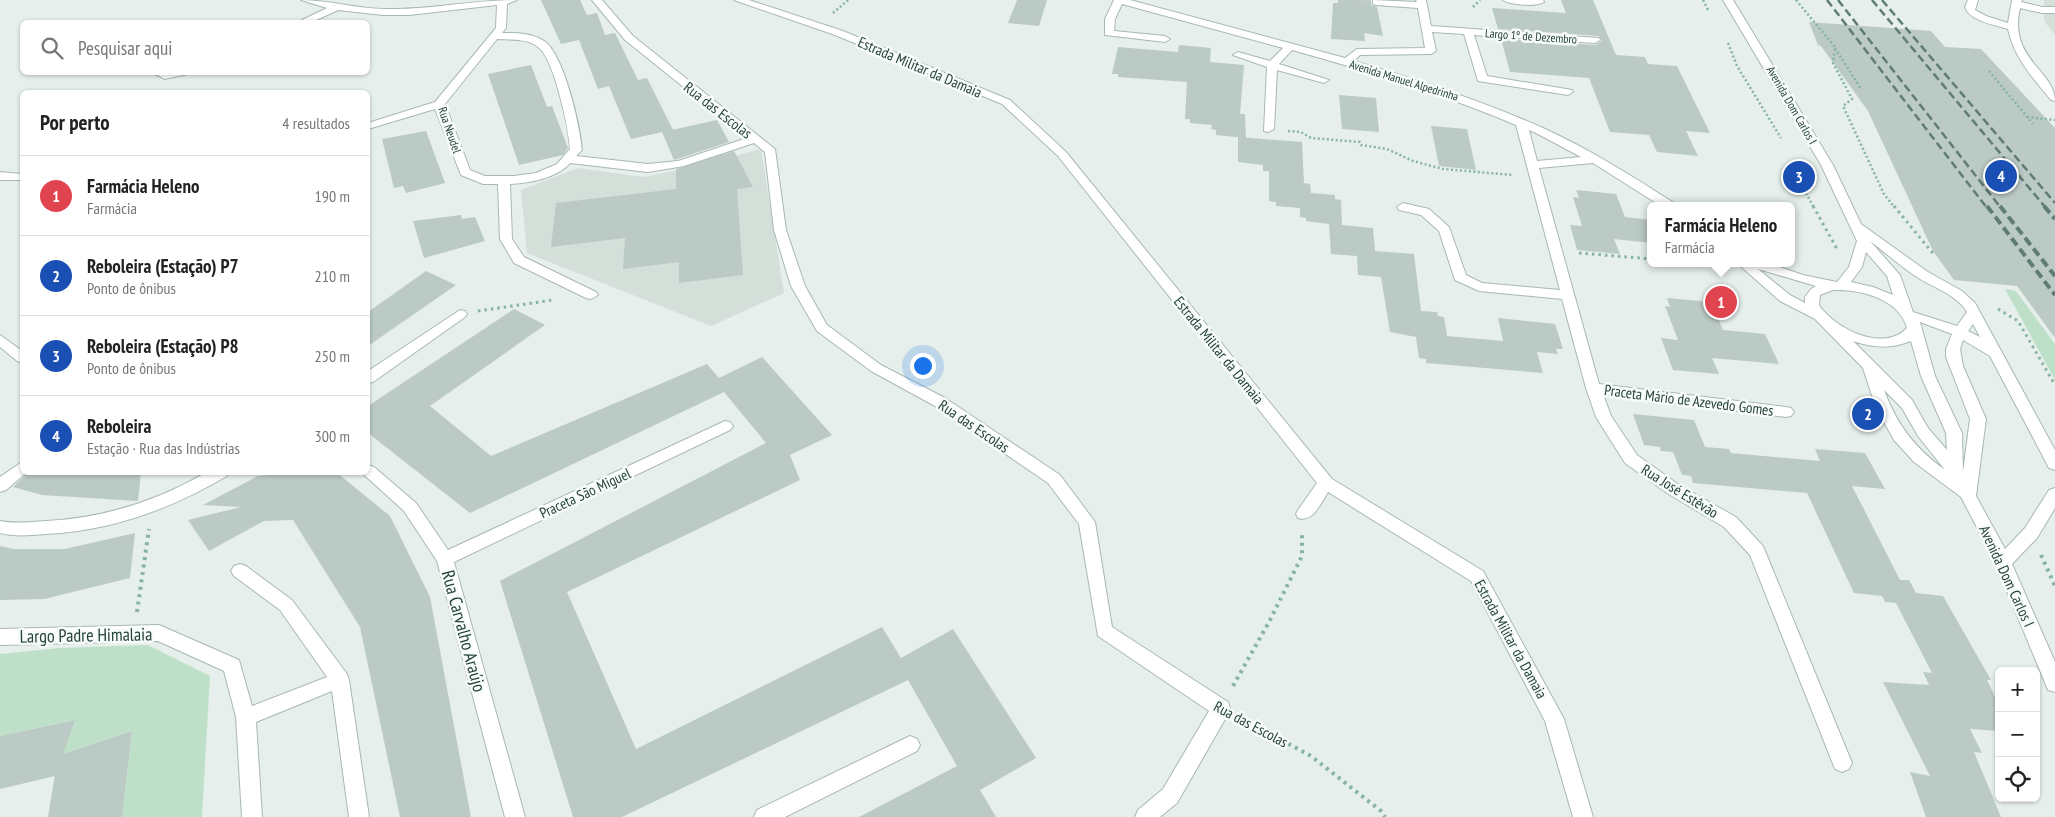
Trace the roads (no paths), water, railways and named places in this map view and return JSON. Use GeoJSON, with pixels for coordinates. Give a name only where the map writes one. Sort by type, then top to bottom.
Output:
{"type":"FeatureCollection","features":[{"type":"Feature","properties":{"kind":"street"},"geometry":{"type":"LineString","coordinates":[[306,0],[334,9],[387,14],[456,9],[507,1]]}},
{"type":"Feature","properties":{"kind":"street","name":"Rua das Escolas"},"geometry":{"type":"LineString","coordinates":[[597,0],[629,38],[702,99],[771,151],[780,230],[798,286],[822,328],[876,368],[940,402],[1054,479],[1087,522],[1104,631],[1221,708],[1170,796],[1145,817]]}},
{"type":"Feature","properties":{"kind":"street","name":"Estrada Militar da Damaia"},"geometry":{"type":"LineString","coordinates":[[739,0],[839,33],[1006,102],[1062,154],[1326,483],[1477,576],[1554,719],[1583,817]]}},
{"type":"Feature","properties":{"kind":"street"},"geometry":{"type":"LineString","coordinates":[[1119,0],[1110,18],[1109,33],[1165,39]]}},
{"type":"Feature","properties":{"kind":"street","name":"Avenida Manuel Alpedrinha"},"geometry":{"type":"LineString","coordinates":[[1119,0],[1290,46],[1444,91],[1521,122],[1595,159],[1664,202]]}},
{"type":"Feature","properties":{"kind":"street"},"geometry":{"type":"LineString","coordinates":[[1508,0],[1539,2],[1538,0]]}},
{"type":"Feature","properties":{"kind":"street","name":"Avenida Dom Carlos I"},"geometry":{"type":"LineString","coordinates":[[1728,0],[1754,40],[1827,165],[1863,241],[1893,275],[1914,329],[1928,376],[1954,433],[1955,471]]}},
{"type":"Feature","properties":{"kind":"street"},"geometry":{"type":"LineString","coordinates":[[1973,0],[1970,7],[1976,15],[2011,27]]}},
{"type":"Feature","properties":{"kind":"street"},"geometry":{"type":"LineString","coordinates":[[2038,0],[2055,4]]}},
{"type":"Feature","properties":{"kind":"street","name":"Rua Neudel"},"geometry":{"type":"LineString","coordinates":[[507,1],[500,28],[439,104],[466,172],[483,180],[539,176],[561,166],[568,159]]}},
{"type":"Feature","properties":{"kind":"street"},"geometry":{"type":"LineString","coordinates":[[1347,62],[1357,52],[1431,51],[1428,29],[1421,3],[1376,2]]}},
{"type":"Feature","properties":{"kind":"street"},"geometry":{"type":"LineString","coordinates":[[2055,10],[2042,10],[2016,2],[2011,27],[2020,54],[2030,69],[2055,98]]}},
{"type":"Feature","properties":{"kind":"street"},"geometry":{"type":"LineString","coordinates":[[309,20],[334,9]]}},
{"type":"Feature","properties":{"kind":"street","name":"Largo 1º de Dezembro"},"geometry":{"type":"LineString","coordinates":[[1428,29],[1594,40]]}},
{"type":"Feature","properties":{"kind":"street","name":"Largo 1º de Dezembro"},"geometry":{"type":"LineString","coordinates":[[1468,32],[1482,79],[1568,92]]}},
{"type":"Feature","properties":{"kind":"street"},"geometry":{"type":"LineString","coordinates":[[494,36],[540,41],[546,48],[570,103],[576,128],[576,150],[568,159]]}},
{"type":"Feature","properties":{"kind":"street"},"geometry":{"type":"LineString","coordinates":[[1268,130],[1272,65],[1290,46]]}},
{"type":"Feature","properties":{"kind":"street"},"geometry":{"type":"LineString","coordinates":[[1238,54],[1324,80]]}},
{"type":"Feature","properties":{"kind":"street"},"geometry":{"type":"LineString","coordinates":[[370,125],[439,104]]}},
{"type":"Feature","properties":{"kind":"street","name":"Rua José Estêvão"},"geometry":{"type":"LineString","coordinates":[[1521,122],[1593,388],[1604,417],[1631,459],[1673,490],[1730,522],[1757,552],[1842,763]]}},
{"type":"Feature","properties":{"kind":"street"},"geometry":{"type":"LineString","coordinates":[[568,159],[648,168],[680,164],[756,139]]}},
{"type":"Feature","properties":{"kind":"street"},"geometry":{"type":"LineString","coordinates":[[1534,171],[1595,159]]}},
{"type":"Feature","properties":{"kind":"street"},"geometry":{"type":"LineString","coordinates":[[0,176],[20,177]]}},
{"type":"Feature","properties":{"kind":"street"},"geometry":{"type":"LineString","coordinates":[[504,180],[506,239],[519,260],[591,295]]}},
{"type":"Feature","properties":{"kind":"street"},"geometry":{"type":"LineString","coordinates":[[1403,208],[1425,212],[1445,230],[1460,277],[1479,287],[1568,295]]}},
{"type":"Feature","properties":{"kind":"street"},"geometry":{"type":"LineString","coordinates":[[1855,224],[1923,275],[1957,294],[1974,312],[2055,464]]}},
{"type":"Feature","properties":{"kind":"street"},"geometry":{"type":"LineString","coordinates":[[1824,319],[1813,306],[1812,298],[1816,292],[1838,285],[1855,268],[1863,241]]}},
{"type":"Feature","properties":{"kind":"street"},"geometry":{"type":"LineString","coordinates":[[1748,267],[1785,298],[1858,338],[1889,343],[1902,341],[1910,336],[1914,329]]}},
{"type":"Feature","properties":{"kind":"street"},"geometry":{"type":"LineString","coordinates":[[1765,267],[1801,280],[1863,288],[1884,296],[1907,313],[1941,323],[1961,332],[1997,355]]}},
{"type":"Feature","properties":{"kind":"street"},"geometry":{"type":"LineString","coordinates":[[1968,496],[1978,419],[1976,409],[1956,364],[1953,350],[1961,332],[1974,312]]}},
{"type":"Feature","properties":{"kind":"street"},"geometry":{"type":"LineString","coordinates":[[370,377],[460,314]]}},
{"type":"Feature","properties":{"kind":"street","name":"Avenida Dom Carlos I"},"geometry":{"type":"LineString","coordinates":[[1824,319],[1849,342],[1870,367],[1907,404],[1923,432],[1955,471],[2004,562],[2055,684]]}},
{"type":"Feature","properties":{"kind":"street"},"geometry":{"type":"LineString","coordinates":[[0,340],[20,356]]}},
{"type":"Feature","properties":{"kind":"street"},"geometry":{"type":"LineString","coordinates":[[1870,367],[1879,399],[1896,431],[1907,446],[1968,496]]}},
{"type":"Feature","properties":{"kind":"street","name":"Praceta Mário de Azevedo Gomes"},"geometry":{"type":"LineString","coordinates":[[1593,388],[1786,412]]}},
{"type":"Feature","properties":{"kind":"street","name":"Praceta São Miguel"},"geometry":{"type":"LineString","coordinates":[[445,560],[725,426]]}},
{"type":"Feature","properties":{"kind":"street"},"geometry":{"type":"LineString","coordinates":[[0,486],[20,470]]}},
{"type":"Feature","properties":{"kind":"street","name":"Rua Carvalho Araújo"},"geometry":{"type":"LineString","coordinates":[[370,473],[410,507],[445,560],[515,817]]}},
{"type":"Feature","properties":{"kind":"street"},"geometry":{"type":"LineString","coordinates":[[0,526],[10,529],[55,528],[104,521],[152,506],[195,488],[216,475]]}},
{"type":"Feature","properties":{"kind":"street"},"geometry":{"type":"LineString","coordinates":[[1304,514],[1326,483]]}},
{"type":"Feature","properties":{"kind":"street"},"geometry":{"type":"LineString","coordinates":[[2004,562],[2031,533],[2055,494]]}},
{"type":"Feature","properties":{"kind":"street"},"geometry":{"type":"LineString","coordinates":[[240,571],[286,605],[340,680],[358,817]]}},
{"type":"Feature","properties":{"kind":"street","name":"Largo Padre Himalaia"},"geometry":{"type":"LineString","coordinates":[[0,637],[159,633],[232,666],[246,717],[252,817]]}},
{"type":"Feature","properties":{"kind":"street"},"geometry":{"type":"LineString","coordinates":[[246,717],[340,680]]}},
{"type":"Feature","properties":{"kind":"street"},"geometry":{"type":"LineString","coordinates":[[764,817],[790,811],[910,746]]}},
{"type":"Feature","properties":{"kind":"tunnel"},"geometry":{"type":"LineString","coordinates":[[1359,0],[1376,2]]}},
{"type":"Feature","properties":{"kind":"railway"},"geometry":{"type":"LineString","coordinates":[[1827,0],[1987,208]]}},
{"type":"Feature","properties":{"kind":"railway"},"geometry":{"type":"LineString","coordinates":[[1838,0],[2001,208]]}},
{"type":"Feature","properties":{"kind":"railway"},"geometry":{"type":"LineString","coordinates":[[1872,0],[2046,208]]}},
{"type":"Feature","properties":{"kind":"railway"},"geometry":{"type":"LineString","coordinates":[[1882,0],[2055,203]]}},
{"type":"Feature","properties":{"kind":"railway"},"geometry":{"type":"LineString","coordinates":[[1987,206],[2055,295]]}},
{"type":"Feature","properties":{"kind":"railway"},"geometry":{"type":"LineString","coordinates":[[2000,206],[2055,276]]}},
{"type":"Feature","properties":{"kind":"railway"},"geometry":{"type":"LineString","coordinates":[[2044,206],[2055,219]]}},
{"type":"Feature","properties":{"kind":"place","name":"Reboleira"},"geometry":{"type":"Point","coordinates":[2001,176]}},
{"type":"Feature","properties":{"kind":"place","name":"Reboleira (Estação) P8"},"geometry":{"type":"Point","coordinates":[1799,177]}},
{"type":"Feature","properties":{"kind":"place","name":"Farmácia Heleno"},"geometry":{"type":"Point","coordinates":[1721,302]}},
{"type":"Feature","properties":{"kind":"place","name":"Reboleira (Estação) P7"},"geometry":{"type":"Point","coordinates":[1868,414]}}]}
